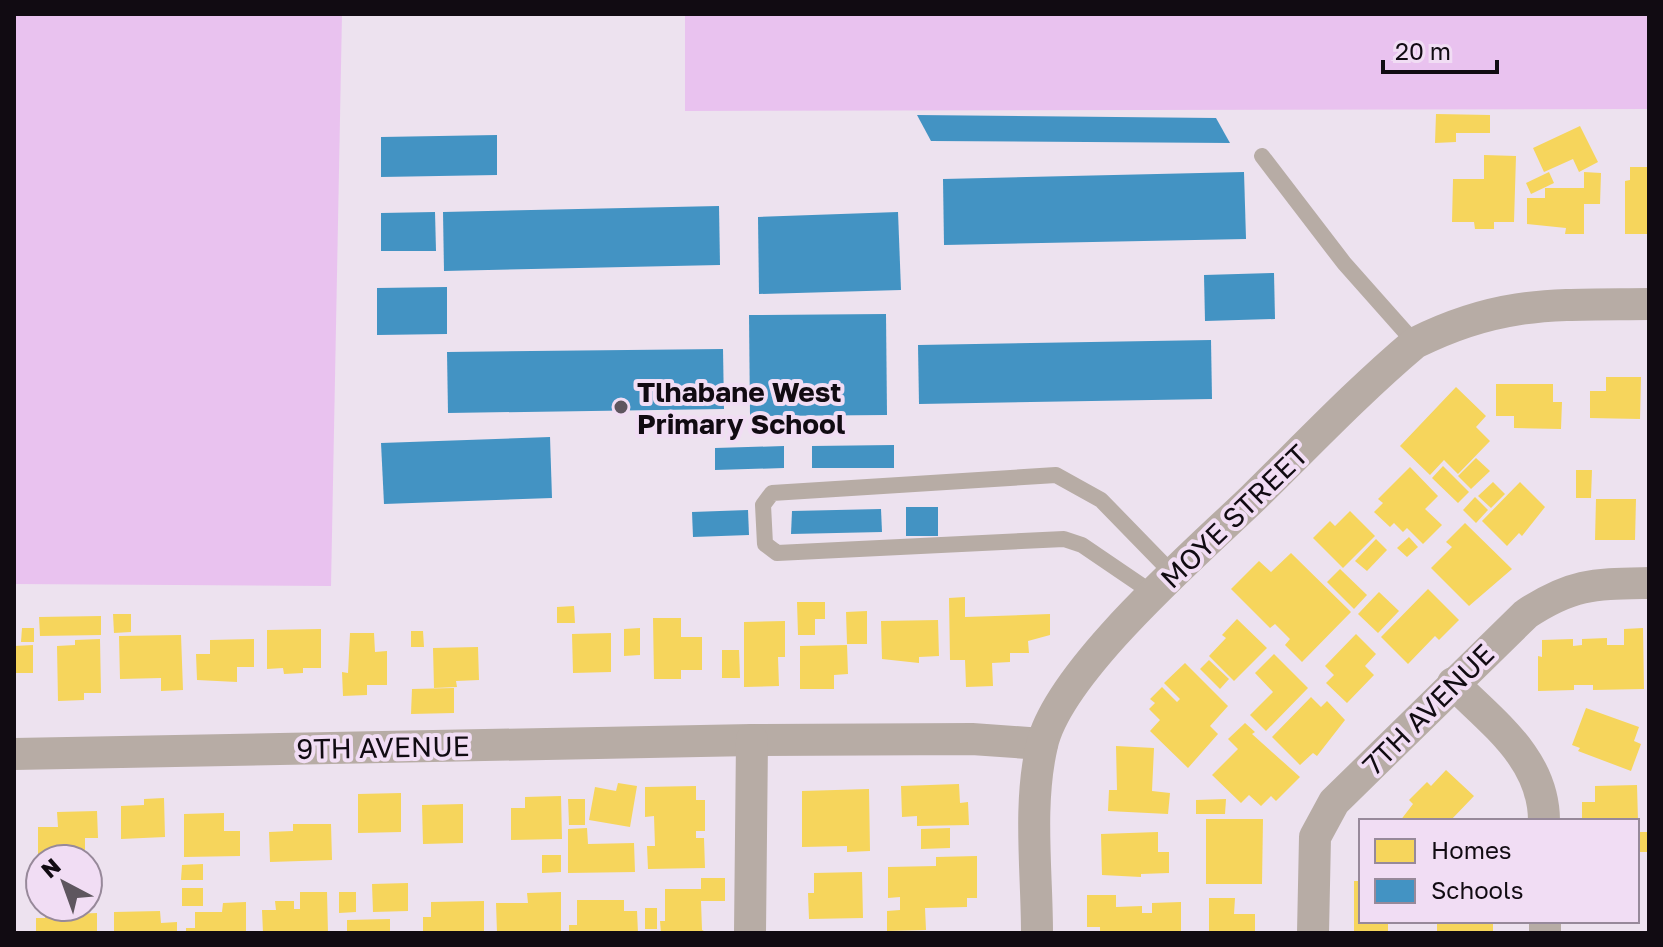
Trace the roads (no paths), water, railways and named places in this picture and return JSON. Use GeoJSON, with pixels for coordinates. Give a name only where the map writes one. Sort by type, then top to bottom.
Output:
{"type":"FeatureCollection","features":[{"type":"Feature","properties":{"kind":"street","name":"MOYE STREET"},"geometry":{"type":"LineString","coordinates":[[1037,933],[1036,814],[1042,744],[1056,710],[1073,683],[1164,584],[1415,343],[1454,323],[1494,311],[1539,305],[1649,304]]}},
{"type":"Feature","properties":{"kind":"street","name":"7TH AVENUE"},"geometry":{"type":"LineString","coordinates":[[1313,933],[1315,837],[1334,802],[1526,614],[1557,593],[1590,584],[1649,583]]}},
{"type":"Feature","properties":{"kind":"street"},"geometry":{"type":"LineString","coordinates":[[1453,683],[1525,755],[1540,783],[1544,819]]}},
{"type":"Feature","properties":{"kind":"street","name":"9TH AVENUE"},"geometry":{"type":"LineString","coordinates":[[14,754],[752,740],[972,739],[1042,744]]}},
{"type":"Feature","properties":{"kind":"street"},"geometry":{"type":"LineString","coordinates":[[750,933],[752,740]]}},
{"type":"Feature","properties":{"kind":"lane"},"geometry":{"type":"LineString","coordinates":[[1262,156],[1344,263],[1415,343]]}},
{"type":"Feature","properties":{"kind":"lane"},"geometry":{"type":"LineString","coordinates":[[1056,475],[1101,500],[1164,584],[1064,539],[777,553],[765,544],[763,505],[772,493],[1056,475]]}},
{"type":"Feature","properties":{"kind":"place","name":"Tlhabane West Primary School"},"geometry":{"type":"Point","coordinates":[621,407]}}]}
